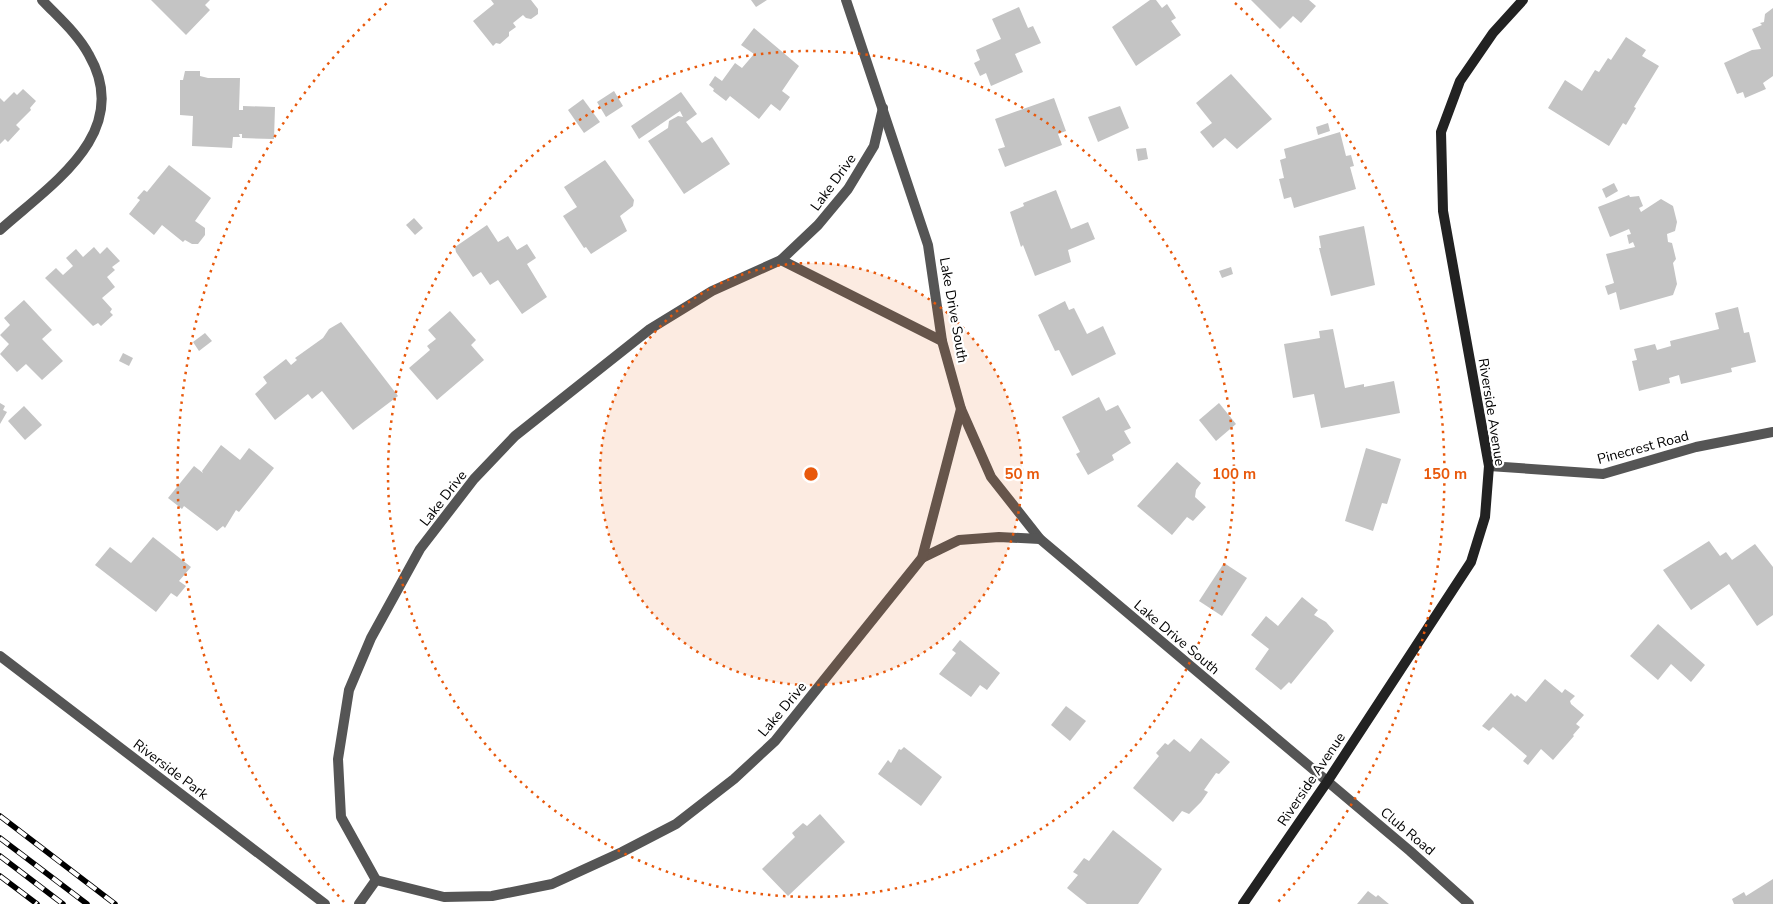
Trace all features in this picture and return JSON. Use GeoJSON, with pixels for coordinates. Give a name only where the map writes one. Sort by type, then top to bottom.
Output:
{"type":"FeatureCollection","features":[{"type":"Feature","properties":{"kind":"street"},"geometry":{"type":"LineString","coordinates":[[0,230],[75,163],[96,134],[101,118],[102,99],[90,56],[79,39],[42,0]]}},
{"type":"Feature","properties":{"kind":"street","name":"Lake Drive South"},"geometry":{"type":"LineString","coordinates":[[846,0],[928,244],[942,341],[961,409],[991,478],[1040,539],[1327,782]]}},
{"type":"Feature","properties":{"kind":"street","name":"Riverside Avenue"},"geometry":{"type":"LineString","coordinates":[[1243,904],[1327,782],[1471,562],[1485,517],[1489,466],[1442,211],[1441,132],[1460,81],[1493,33],[1522,0]]}},
{"type":"Feature","properties":{"kind":"street","name":"Lake Drive"},"geometry":{"type":"LineString","coordinates":[[883,107],[874,146],[848,189],[818,225],[781,260],[712,291],[650,329],[515,436],[474,479],[420,549],[370,638],[349,690],[338,759],[341,818],[376,880],[444,897],[492,896],[552,884],[622,852],[676,824],[734,778],[776,741],[922,558],[961,409]]}},
{"type":"Feature","properties":{"kind":"street"},"geometry":{"type":"LineString","coordinates":[[781,260],[942,341]]}},
{"type":"Feature","properties":{"kind":"street","name":"Pinecrest Road"},"geometry":{"type":"LineString","coordinates":[[1489,466],[1603,474],[1696,447],[1773,432]]}},
{"type":"Feature","properties":{"kind":"street","name":"Lake Drive"},"geometry":{"type":"LineString","coordinates":[[922,558],[959,540],[999,537],[1040,539]]}},
{"type":"Feature","properties":{"kind":"street","name":"Riverside Park"},"geometry":{"type":"LineString","coordinates":[[0,656],[325,904]]}},
{"type":"Feature","properties":{"kind":"street","name":"Club Road"},"geometry":{"type":"LineString","coordinates":[[1327,782],[1410,850],[1469,904]]}},
{"type":"Feature","properties":{"kind":"street"},"geometry":{"type":"LineString","coordinates":[[359,904],[376,880]]}},
{"type":"Feature","properties":{"kind":"building"},"geometry":{"type":"Polygon","coordinates":[[[151,0],[210,0],[205,5],[210,10],[186,35],[151,0]]]}},
{"type":"Feature","properties":{"kind":"building"},"geometry":{"type":"Polygon","coordinates":[[[491,0],[531,0],[538,9],[538,14],[531,19],[523,15],[513,23],[516,27],[509,32],[509,36],[500,44],[496,43],[493,46],[473,21],[494,4],[491,0]]]}},
{"type":"Feature","properties":{"kind":"building"},"geometry":{"type":"Polygon","coordinates":[[[751,0],[767,0],[756,7],[751,0]]]}},
{"type":"Feature","properties":{"kind":"building"},"geometry":{"type":"Polygon","coordinates":[[[1150,0],[1156,0],[1162,8],[1167,4],[1176,18],[1171,21],[1181,35],[1136,66],[1112,27],[1150,0]]]}},
{"type":"Feature","properties":{"kind":"building"},"geometry":{"type":"Polygon","coordinates":[[[1251,0],[1309,0],[1316,6],[1301,23],[1293,16],[1280,29],[1251,0]]]}},
{"type":"Feature","properties":{"kind":"building"},"geometry":{"type":"Polygon","coordinates":[[[1019,7],[1028,28],[1033,26],[1041,43],[1015,54],[1023,72],[991,86],[986,73],[980,76],[974,63],[980,60],[976,50],[1001,39],[992,19],[1019,7]]]}},
{"type":"Feature","properties":{"kind":"building"},"geometry":{"type":"Polygon","coordinates":[[[1773,8],[1773,76],[1763,83],[1766,89],[1745,98],[1743,92],[1737,94],[1724,63],[1752,50],[1761,49],[1752,29],[1762,25],[1760,23],[1764,22],[1765,14],[1773,8]]]}},
{"type":"Feature","properties":{"kind":"building"},"geometry":{"type":"Polygon","coordinates":[[[754,28],[799,66],[782,91],[790,97],[780,111],[771,104],[759,119],[730,96],[726,101],[713,91],[714,89],[709,85],[715,76],[722,81],[735,63],[742,68],[754,54],[741,45],[754,28]]]}},
{"type":"Feature","properties":{"kind":"building"},"geometry":{"type":"Polygon","coordinates":[[[1626,37],[1646,50],[1642,56],[1659,66],[1634,107],[1636,108],[1626,125],[1623,123],[1609,146],[1548,108],[1565,80],[1582,91],[1595,70],[1599,72],[1608,58],[1611,60],[1626,37]]]}},
{"type":"Feature","properties":{"kind":"building"},"geometry":{"type":"Polygon","coordinates":[[[185,71],[200,71],[200,76],[208,78],[240,78],[239,110],[243,110],[243,106],[275,107],[274,139],[242,138],[242,134],[239,134],[240,137],[233,137],[232,148],[192,146],[193,116],[180,115],[180,80],[183,80],[185,71]]]}},
{"type":"Feature","properties":{"kind":"building"},"geometry":{"type":"Polygon","coordinates":[[[1231,74],[1272,119],[1237,149],[1225,138],[1213,148],[1200,132],[1212,123],[1196,103],[1231,74]]]}},
{"type":"Feature","properties":{"kind":"building"},"geometry":{"type":"Polygon","coordinates":[[[23,89],[36,101],[30,108],[31,110],[16,125],[20,129],[8,142],[5,139],[0,144],[0,98],[4,102],[14,92],[17,95],[23,89]]]}},
{"type":"Feature","properties":{"kind":"building"},"geometry":{"type":"Polygon","coordinates":[[[614,91],[623,106],[606,117],[597,102],[614,91]]]}},
{"type":"Feature","properties":{"kind":"building"},"geometry":{"type":"Polygon","coordinates":[[[681,92],[697,114],[686,122],[702,143],[712,137],[730,164],[684,194],[648,141],[668,128],[669,121],[678,116],[683,117],[680,111],[639,139],[631,126],[681,92]]]}},
{"type":"Feature","properties":{"kind":"building"},"geometry":{"type":"Polygon","coordinates":[[[1054,98],[1066,131],[1058,134],[1062,145],[1005,167],[998,149],[1005,147],[995,119],[1054,98]]]}},
{"type":"Feature","properties":{"kind":"building"},"geometry":{"type":"Polygon","coordinates":[[[583,99],[600,122],[584,133],[568,110],[583,99]]]}},
{"type":"Feature","properties":{"kind":"building"},"geometry":{"type":"Polygon","coordinates":[[[1120,106],[1129,128],[1098,142],[1088,117],[1120,106]]]}},
{"type":"Feature","properties":{"kind":"building"},"geometry":{"type":"Polygon","coordinates":[[[1328,123],[1330,131],[1318,135],[1316,127],[1328,123]]]}},
{"type":"Feature","properties":{"kind":"building"},"geometry":{"type":"Polygon","coordinates":[[[1340,132],[1346,156],[1351,155],[1354,166],[1350,167],[1356,189],[1294,208],[1291,197],[1284,199],[1279,179],[1284,178],[1280,160],[1286,158],[1284,149],[1340,132]]]}},
{"type":"Feature","properties":{"kind":"building"},"geometry":{"type":"Polygon","coordinates":[[[1146,148],[1148,159],[1138,161],[1136,149],[1146,148]]]}},
{"type":"Feature","properties":{"kind":"building"},"geometry":{"type":"Polygon","coordinates":[[[605,160],[634,200],[633,206],[620,216],[627,231],[591,254],[586,247],[584,248],[563,216],[577,207],[564,187],[605,160]]]}},
{"type":"Feature","properties":{"kind":"building"},"geometry":{"type":"Polygon","coordinates":[[[169,165],[211,198],[195,221],[205,228],[205,235],[198,244],[192,244],[185,240],[183,242],[162,225],[154,235],[129,214],[140,200],[137,198],[144,190],[147,192],[169,165]]]}},
{"type":"Feature","properties":{"kind":"building"},"geometry":{"type":"Polygon","coordinates":[[[1614,183],[1618,191],[1606,198],[1602,189],[1614,183]]]}},
{"type":"Feature","properties":{"kind":"building"},"geometry":{"type":"Polygon","coordinates":[[[1056,190],[1071,229],[1088,222],[1095,239],[1068,250],[1071,262],[1035,276],[1023,245],[1021,247],[1010,212],[1024,206],[1023,203],[1056,190]]]}},
{"type":"Feature","properties":{"kind":"building"},"geometry":{"type":"Polygon","coordinates":[[[1629,195],[1630,197],[1639,196],[1643,206],[1639,208],[1641,212],[1661,199],[1673,206],[1677,222],[1675,231],[1667,234],[1668,242],[1672,243],[1676,259],[1673,263],[1677,284],[1673,295],[1620,310],[1616,292],[1608,295],[1605,286],[1614,283],[1606,254],[1635,247],[1633,242],[1629,244],[1627,235],[1631,234],[1629,229],[1610,237],[1598,207],[1629,195]]]}},
{"type":"Feature","properties":{"kind":"building"},"geometry":{"type":"Polygon","coordinates":[[[414,218],[423,228],[415,235],[406,225],[414,218]]]}},
{"type":"Feature","properties":{"kind":"building"},"geometry":{"type":"Polygon","coordinates":[[[487,225],[498,242],[508,236],[517,250],[527,244],[536,258],[527,264],[547,297],[522,314],[498,280],[490,285],[481,272],[473,277],[456,252],[455,247],[487,225]]]}},
{"type":"Feature","properties":{"kind":"building"},"geometry":{"type":"Polygon","coordinates":[[[1364,226],[1375,285],[1331,296],[1319,248],[1321,248],[1319,236],[1364,226]]]}},
{"type":"Feature","properties":{"kind":"building"},"geometry":{"type":"Polygon","coordinates":[[[94,247],[100,254],[107,247],[120,261],[112,267],[115,270],[107,277],[115,287],[102,298],[112,309],[110,312],[113,315],[101,326],[98,323],[93,326],[45,278],[56,268],[63,275],[73,266],[66,258],[76,249],[83,257],[94,247]]]}},
{"type":"Feature","properties":{"kind":"building"},"geometry":{"type":"Polygon","coordinates":[[[1231,267],[1233,274],[1222,278],[1219,271],[1231,267]]]}},
{"type":"Feature","properties":{"kind":"building"},"geometry":{"type":"Polygon","coordinates":[[[24,300],[52,330],[42,339],[63,361],[42,380],[26,364],[17,372],[0,354],[9,344],[0,335],[10,325],[4,318],[24,300]]]}},
{"type":"Feature","properties":{"kind":"building"},"geometry":{"type":"Polygon","coordinates":[[[1065,301],[1069,310],[1074,308],[1087,334],[1103,326],[1116,354],[1072,376],[1059,350],[1055,351],[1038,315],[1065,301]]]}},
{"type":"Feature","properties":{"kind":"building"},"geometry":{"type":"Polygon","coordinates":[[[1738,307],[1744,333],[1749,332],[1756,362],[1731,368],[1732,372],[1681,384],[1679,375],[1669,378],[1670,383],[1639,391],[1632,361],[1637,360],[1634,349],[1655,344],[1657,350],[1671,346],[1670,341],[1719,329],[1715,313],[1738,307]]]}},
{"type":"Feature","properties":{"kind":"building"},"geometry":{"type":"Polygon","coordinates":[[[450,311],[476,340],[471,345],[484,360],[437,400],[409,368],[430,350],[427,346],[436,339],[428,330],[450,311]]]}},
{"type":"Feature","properties":{"kind":"building"},"geometry":{"type":"Polygon","coordinates":[[[341,322],[398,396],[353,430],[322,391],[312,399],[308,394],[275,420],[255,394],[267,383],[263,377],[286,359],[291,365],[297,360],[295,358],[323,338],[329,329],[341,322]]]}},
{"type":"Feature","properties":{"kind":"building"},"geometry":{"type":"Polygon","coordinates":[[[1333,329],[1345,388],[1364,384],[1364,387],[1394,381],[1400,413],[1321,428],[1314,394],[1293,398],[1284,344],[1320,338],[1319,331],[1333,329]]]}},
{"type":"Feature","properties":{"kind":"building"},"geometry":{"type":"Polygon","coordinates":[[[205,333],[212,341],[199,351],[193,342],[205,333]]]}},
{"type":"Feature","properties":{"kind":"building"},"geometry":{"type":"Polygon","coordinates":[[[123,353],[133,358],[129,366],[119,361],[123,353]]]}},
{"type":"Feature","properties":{"kind":"building"},"geometry":{"type":"Polygon","coordinates":[[[1099,397],[1106,411],[1118,405],[1131,428],[1124,431],[1131,443],[1112,455],[1114,460],[1088,475],[1076,454],[1080,452],[1062,417],[1099,397]]]}},
{"type":"Feature","properties":{"kind":"building"},"geometry":{"type":"Polygon","coordinates":[[[0,403],[5,406],[3,410],[7,412],[0,424],[0,403]]]}},
{"type":"Feature","properties":{"kind":"building"},"geometry":{"type":"Polygon","coordinates":[[[1219,403],[1236,424],[1216,441],[1199,420],[1219,403]]]}},
{"type":"Feature","properties":{"kind":"building"},"geometry":{"type":"Polygon","coordinates":[[[24,406],[42,425],[25,440],[8,421],[24,406]]]}},
{"type":"Feature","properties":{"kind":"building"},"geometry":{"type":"Polygon","coordinates":[[[221,445],[240,460],[249,448],[274,468],[239,512],[236,510],[225,528],[223,526],[217,531],[184,506],[182,509],[168,498],[194,466],[203,473],[202,471],[221,445]]]}},
{"type":"Feature","properties":{"kind":"building"},"geometry":{"type":"Polygon","coordinates":[[[1366,448],[1401,459],[1387,504],[1382,503],[1373,531],[1345,521],[1366,448]]]}},
{"type":"Feature","properties":{"kind":"building"},"geometry":{"type":"Polygon","coordinates":[[[1177,462],[1201,483],[1196,490],[1195,497],[1206,507],[1193,521],[1187,517],[1172,535],[1137,506],[1177,462]]]}},
{"type":"Feature","properties":{"kind":"building"},"geometry":{"type":"Polygon","coordinates":[[[153,537],[191,567],[179,581],[186,586],[177,597],[171,593],[156,612],[95,565],[110,547],[131,563],[153,537]]]}},
{"type":"Feature","properties":{"kind":"building"},"geometry":{"type":"Polygon","coordinates":[[[1709,541],[1720,556],[1726,552],[1732,560],[1755,544],[1773,567],[1773,615],[1757,626],[1729,584],[1691,610],[1663,570],[1709,541]]]}},
{"type":"Feature","properties":{"kind":"building"},"geometry":{"type":"Polygon","coordinates":[[[1224,563],[1247,578],[1222,616],[1199,601],[1224,563]]]}},
{"type":"Feature","properties":{"kind":"building"},"geometry":{"type":"Polygon","coordinates":[[[1302,597],[1318,610],[1314,615],[1326,622],[1334,631],[1291,684],[1289,682],[1281,690],[1255,669],[1269,649],[1251,635],[1266,616],[1278,626],[1302,597]]]}},
{"type":"Feature","properties":{"kind":"building"},"geometry":{"type":"Polygon","coordinates":[[[1658,624],[1705,665],[1691,682],[1671,664],[1658,680],[1630,656],[1658,624]]]}},
{"type":"Feature","properties":{"kind":"building"},"geometry":{"type":"Polygon","coordinates":[[[960,640],[1000,673],[987,690],[980,685],[971,697],[939,674],[956,653],[952,650],[960,640]]]}},
{"type":"Feature","properties":{"kind":"building"},"geometry":{"type":"Polygon","coordinates":[[[1545,679],[1562,693],[1565,689],[1575,696],[1570,701],[1571,704],[1584,715],[1576,724],[1580,727],[1574,736],[1553,760],[1541,749],[1528,765],[1523,761],[1527,756],[1493,727],[1489,731],[1482,726],[1511,693],[1526,702],[1545,679]]]}},
{"type":"Feature","properties":{"kind":"building"},"geometry":{"type":"Polygon","coordinates":[[[1066,706],[1086,721],[1070,741],[1051,725],[1066,706]]]}},
{"type":"Feature","properties":{"kind":"building"},"geometry":{"type":"Polygon","coordinates":[[[1201,738],[1230,762],[1219,774],[1216,773],[1204,790],[1208,792],[1201,802],[1189,814],[1182,811],[1173,822],[1133,788],[1159,756],[1156,753],[1165,743],[1168,745],[1174,739],[1190,752],[1201,738]]]}},
{"type":"Feature","properties":{"kind":"building"},"geometry":{"type":"Polygon","coordinates":[[[904,747],[942,777],[921,806],[878,774],[888,760],[891,763],[899,749],[901,750],[904,747]]]}},
{"type":"Feature","properties":{"kind":"building"},"geometry":{"type":"Polygon","coordinates":[[[820,814],[845,842],[788,896],[762,869],[795,837],[792,833],[803,823],[807,826],[820,814]]]}},
{"type":"Feature","properties":{"kind":"building"},"geometry":{"type":"Polygon","coordinates":[[[1113,830],[1162,869],[1138,904],[1087,904],[1067,888],[1078,875],[1073,872],[1084,858],[1089,861],[1113,830]]]}},
{"type":"Feature","properties":{"kind":"building"},"geometry":{"type":"Polygon","coordinates":[[[1773,879],[1773,904],[1734,904],[1732,899],[1744,892],[1746,896],[1773,879]]]}},
{"type":"Feature","properties":{"kind":"building"},"geometry":{"type":"Polygon","coordinates":[[[1368,891],[1376,897],[1378,895],[1389,904],[1357,904],[1368,891]]]}},
{"type":"Feature","properties":{"kind":"railway"},"geometry":{"type":"LineString","coordinates":[[0,816],[115,904]]}},
{"type":"Feature","properties":{"kind":"railway"},"geometry":{"type":"LineString","coordinates":[[0,838],[87,904]]}},
{"type":"Feature","properties":{"kind":"railway"},"geometry":{"type":"LineString","coordinates":[[0,856],[63,904]]}},
{"type":"Feature","properties":{"kind":"railway"},"geometry":{"type":"LineString","coordinates":[[0,876],[37,904]]}}]}
